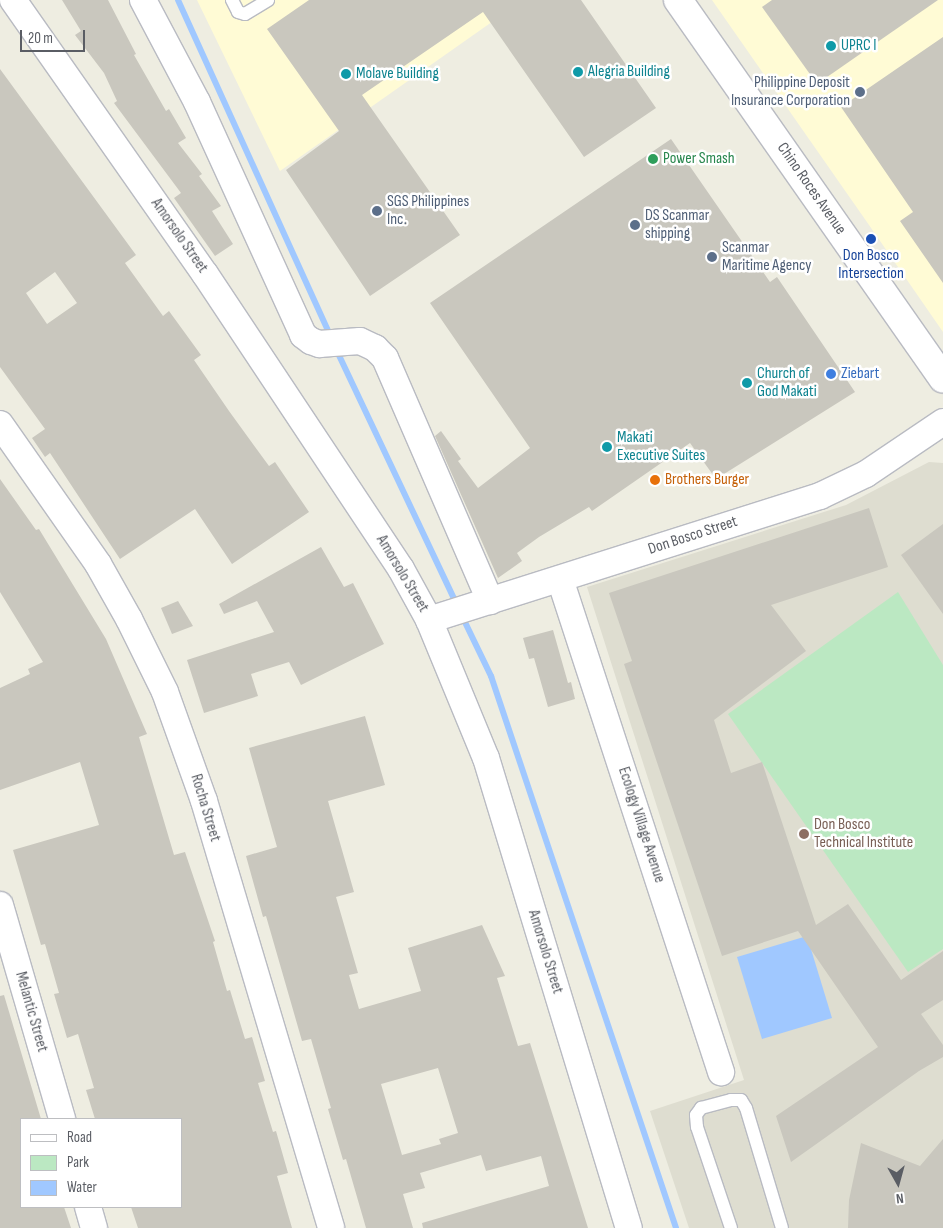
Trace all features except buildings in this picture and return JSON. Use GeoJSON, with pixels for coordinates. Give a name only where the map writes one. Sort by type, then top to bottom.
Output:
{"type":"FeatureCollection","features":[{"type":"Feature","properties":{"kind":"main road","name":"Chino Roces Avenue"},"geometry":{"type":"LineString","coordinates":[[678,0],[943,378]]}},
{"type":"Feature","properties":{"kind":"street","name":"Amorsolo Street"},"geometry":{"type":"LineString","coordinates":[[13,0],[205,274],[402,569],[429,620],[486,758],[629,1228]]}},
{"type":"Feature","properties":{"kind":"street"},"geometry":{"type":"LineString","coordinates":[[143,0],[197,102],[303,335],[310,342],[319,344],[360,341],[375,348],[385,358],[490,601]]}},
{"type":"Feature","properties":{"kind":"street","name":"Don Bosco Street"},"geometry":{"type":"LineString","coordinates":[[429,620],[820,496],[866,474],[943,422]]}},
{"type":"Feature","properties":{"kind":"street","name":"Rocha Street"},"geometry":{"type":"LineString","coordinates":[[0,424],[98,564],[129,619],[165,692],[204,801],[331,1228]]}},
{"type":"Feature","properties":{"kind":"street","name":"Ecology Village Avenue"},"geometry":{"type":"LineString","coordinates":[[560,579],[721,1072]]}},
{"type":"Feature","properties":{"kind":"street","name":"Melantic Street"},"geometry":{"type":"LineString","coordinates":[[0,905],[62,1118]]}},
{"type":"Feature","properties":{"kind":"street"},"geometry":{"type":"LineString","coordinates":[[88,1208],[94,1228]]}},
{"type":"Feature","properties":{"kind":"lane"},"geometry":{"type":"LineString","coordinates":[[232,0],[238,12],[245,14],[268,0]]}},
{"type":"Feature","properties":{"kind":"lane"},"geometry":{"type":"LineString","coordinates":[[732,1228],[697,1127],[696,1115],[701,1108],[731,1100],[741,1100],[746,1108],[782,1228]]}},
{"type":"Feature","properties":{"kind":"shaded area"},"geometry":{"type":"Polygon","coordinates":[[[197,0],[523,0],[280,171],[197,0]]]}},
{"type":"Feature","properties":{"kind":"shaded area","name":"Philippine Deposit Insurance Corporation"},"geometry":{"type":"Polygon","coordinates":[[[712,0],[943,0],[943,332],[869,225],[712,0]]]}},
{"type":"Feature","properties":{"kind":"shaded area","name":"Don Bosco Technical Institute"},"geometry":{"type":"Polygon","coordinates":[[[929,462],[943,463],[943,1228],[689,1228],[650,1111],[744,1080],[587,587],[846,505],[929,462]]]}},
{"type":"Feature","properties":{"kind":"green space"},"geometry":{"type":"Polygon","coordinates":[[[898,592],[943,665],[943,949],[908,972],[728,714],[898,592]]]}},
{"type":"Feature","properties":{"kind":"water"},"geometry":{"type":"Polygon","coordinates":[[[807,936],[832,1018],[762,1039],[737,957],[807,936]]]}},
{"type":"Feature","properties":{"kind":"waterway"},"geometry":{"type":"LineString","coordinates":[[178,0],[331,338]]}},
{"type":"Feature","properties":{"kind":"waterway"},"geometry":{"type":"LineString","coordinates":[[336,349],[457,605]]}},
{"type":"Feature","properties":{"kind":"waterway"},"geometry":{"type":"LineString","coordinates":[[462,616],[491,676],[676,1228]]}},
{"type":"Feature","properties":{"kind":"place","name":"UPRC I"},"geometry":{"type":"Point","coordinates":[831,46]}},
{"type":"Feature","properties":{"kind":"place","name":"Alegria Building"},"geometry":{"type":"Point","coordinates":[578,72]}},
{"type":"Feature","properties":{"kind":"place","name":"Molave Building"},"geometry":{"type":"Point","coordinates":[346,74]}},
{"type":"Feature","properties":{"kind":"place","name":"Philippine Deposit Insurance Corporation"},"geometry":{"type":"Point","coordinates":[860,92]}},
{"type":"Feature","properties":{"kind":"place","name":"Power Smash"},"geometry":{"type":"Point","coordinates":[653,159]}},
{"type":"Feature","properties":{"kind":"place","name":"SGS Philippines Inc."},"geometry":{"type":"Point","coordinates":[377,211]}},
{"type":"Feature","properties":{"kind":"place","name":"DS Scanmar shipping"},"geometry":{"type":"Point","coordinates":[635,225]}},
{"type":"Feature","properties":{"kind":"place","name":"Don Bosco Intersection"},"geometry":{"type":"Point","coordinates":[871,239]}},
{"type":"Feature","properties":{"kind":"place","name":"Scanmar Maritime Agency"},"geometry":{"type":"Point","coordinates":[712,257]}},
{"type":"Feature","properties":{"kind":"place","name":"Ziebart"},"geometry":{"type":"Point","coordinates":[831,374]}},
{"type":"Feature","properties":{"kind":"place","name":"Church of God Makati"},"geometry":{"type":"Point","coordinates":[747,383]}},
{"type":"Feature","properties":{"kind":"place","name":"Makati Executive Suites"},"geometry":{"type":"Point","coordinates":[607,447]}},
{"type":"Feature","properties":{"kind":"place","name":"Brothers Burger"},"geometry":{"type":"Point","coordinates":[655,480]}},
{"type":"Feature","properties":{"kind":"place","name":"Don Bosco Technical Institute"},"geometry":{"type":"Point","coordinates":[804,834]}}]}
